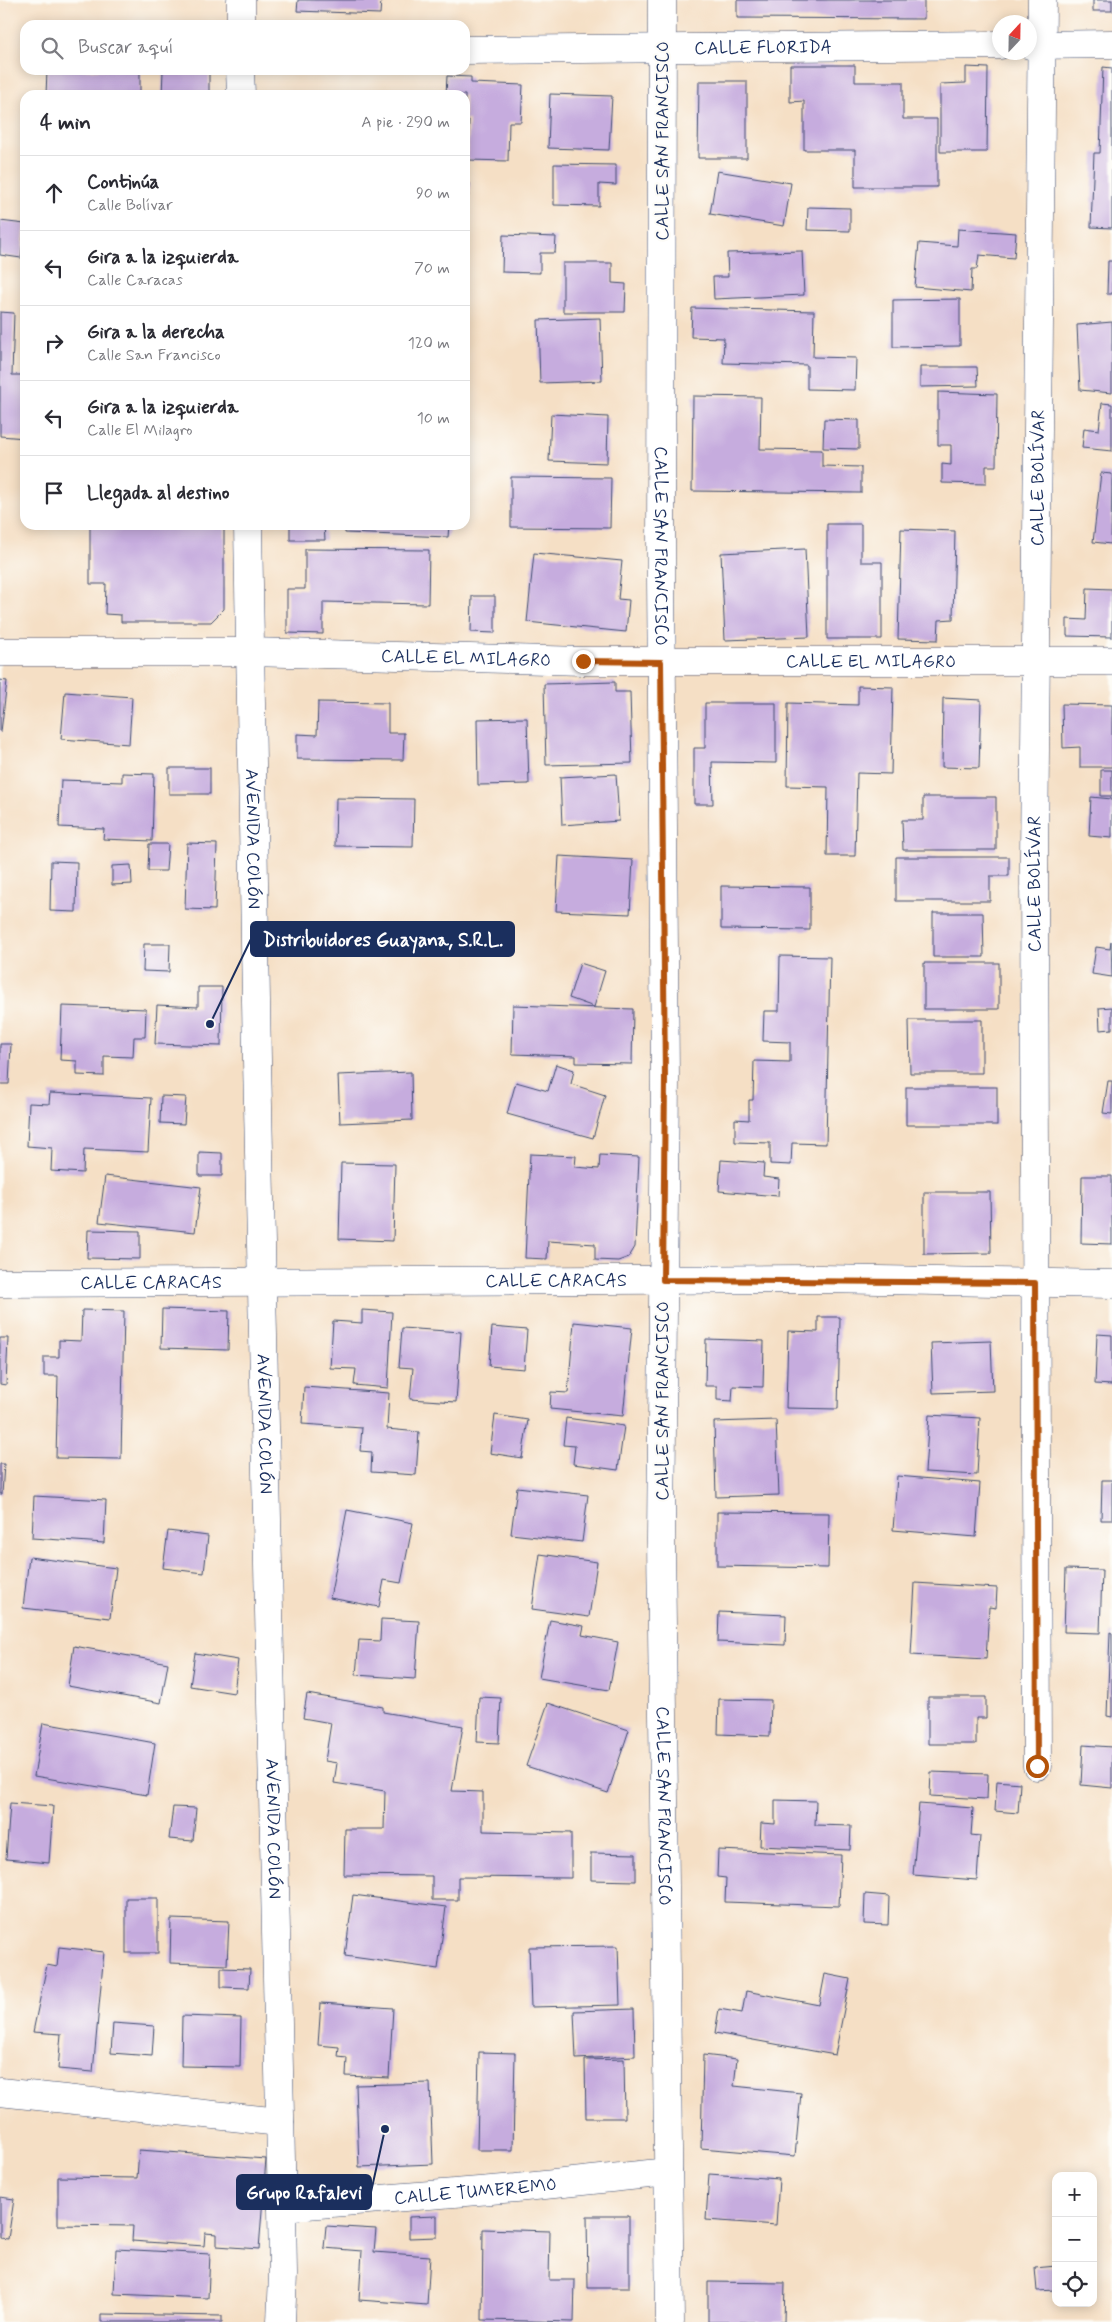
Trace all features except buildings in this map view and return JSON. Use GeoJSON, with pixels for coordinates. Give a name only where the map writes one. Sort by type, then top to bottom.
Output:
{"type":"FeatureCollection","features":[{"type":"Feature","properties":{"kind":"street"},"geometry":{"type":"LineString","coordinates":[[241,0],[241,20]]}},
{"type":"Feature","properties":{"kind":"street","name":"CALLE SAN FRANCISCO"},"geometry":{"type":"LineString","coordinates":[[662,0],[661,662],[665,1069],[661,1540],[670,2322]]}},
{"type":"Feature","properties":{"kind":"street","name":"CALLE BOLÍVAR"},"geometry":{"type":"LineString","coordinates":[[1037,32],[1042,0]]}},
{"type":"Feature","properties":{"kind":"street"},"geometry":{"type":"LineString","coordinates":[[1037,45],[1112,44]]}},
{"type":"Feature","properties":{"kind":"street","name":"CALLE FLORIDA"},"geometry":{"type":"LineString","coordinates":[[470,50],[992,45]]}},
{"type":"Feature","properties":{"kind":"street","name":"CALLE BOLÍVAR"},"geometry":{"type":"LineString","coordinates":[[1035,60],[1036,661],[1034,858],[1037,1766]]}},
{"type":"Feature","properties":{"kind":"street"},"geometry":{"type":"LineString","coordinates":[[240,75],[241,90]]}},
{"type":"Feature","properties":{"kind":"street","name":"AVENIDA COLÓN"},"geometry":{"type":"LineString","coordinates":[[248,530],[282,2207],[283,2275],[281,2322]]}},
{"type":"Feature","properties":{"kind":"street","name":"CALLE EL MILAGRO"},"geometry":{"type":"LineString","coordinates":[[0,652],[250,652],[661,662],[1112,661]]}},
{"type":"Feature","properties":{"kind":"street","name":"CALLE CARACAS"},"geometry":{"type":"LineString","coordinates":[[0,1283],[663,1280],[1112,1284]]}},
{"type":"Feature","properties":{"kind":"street"},"geometry":{"type":"LineString","coordinates":[[0,2092],[280,2122]]}},
{"type":"Feature","properties":{"kind":"street","name":"CALLE TUMEREMO"},"geometry":{"type":"LineString","coordinates":[[282,2207],[516,2188],[668,2172]]}},
{"type":"Feature","properties":{"kind":"place","name":"Distribuidores Guayana, S.R.L."},"geometry":{"type":"Point","coordinates":[210,1024]}},
{"type":"Feature","properties":{"kind":"place","name":"Grupo Rafalevi"},"geometry":{"type":"Point","coordinates":[385,2129]}},
{"type":"Feature","properties":{"kind":"route"},"geometry":{"type":"LineString","coordinates":[[583,661],[661,662],[665,1079],[663,1280],[1035,1283],[1037,1766]]}}]}
